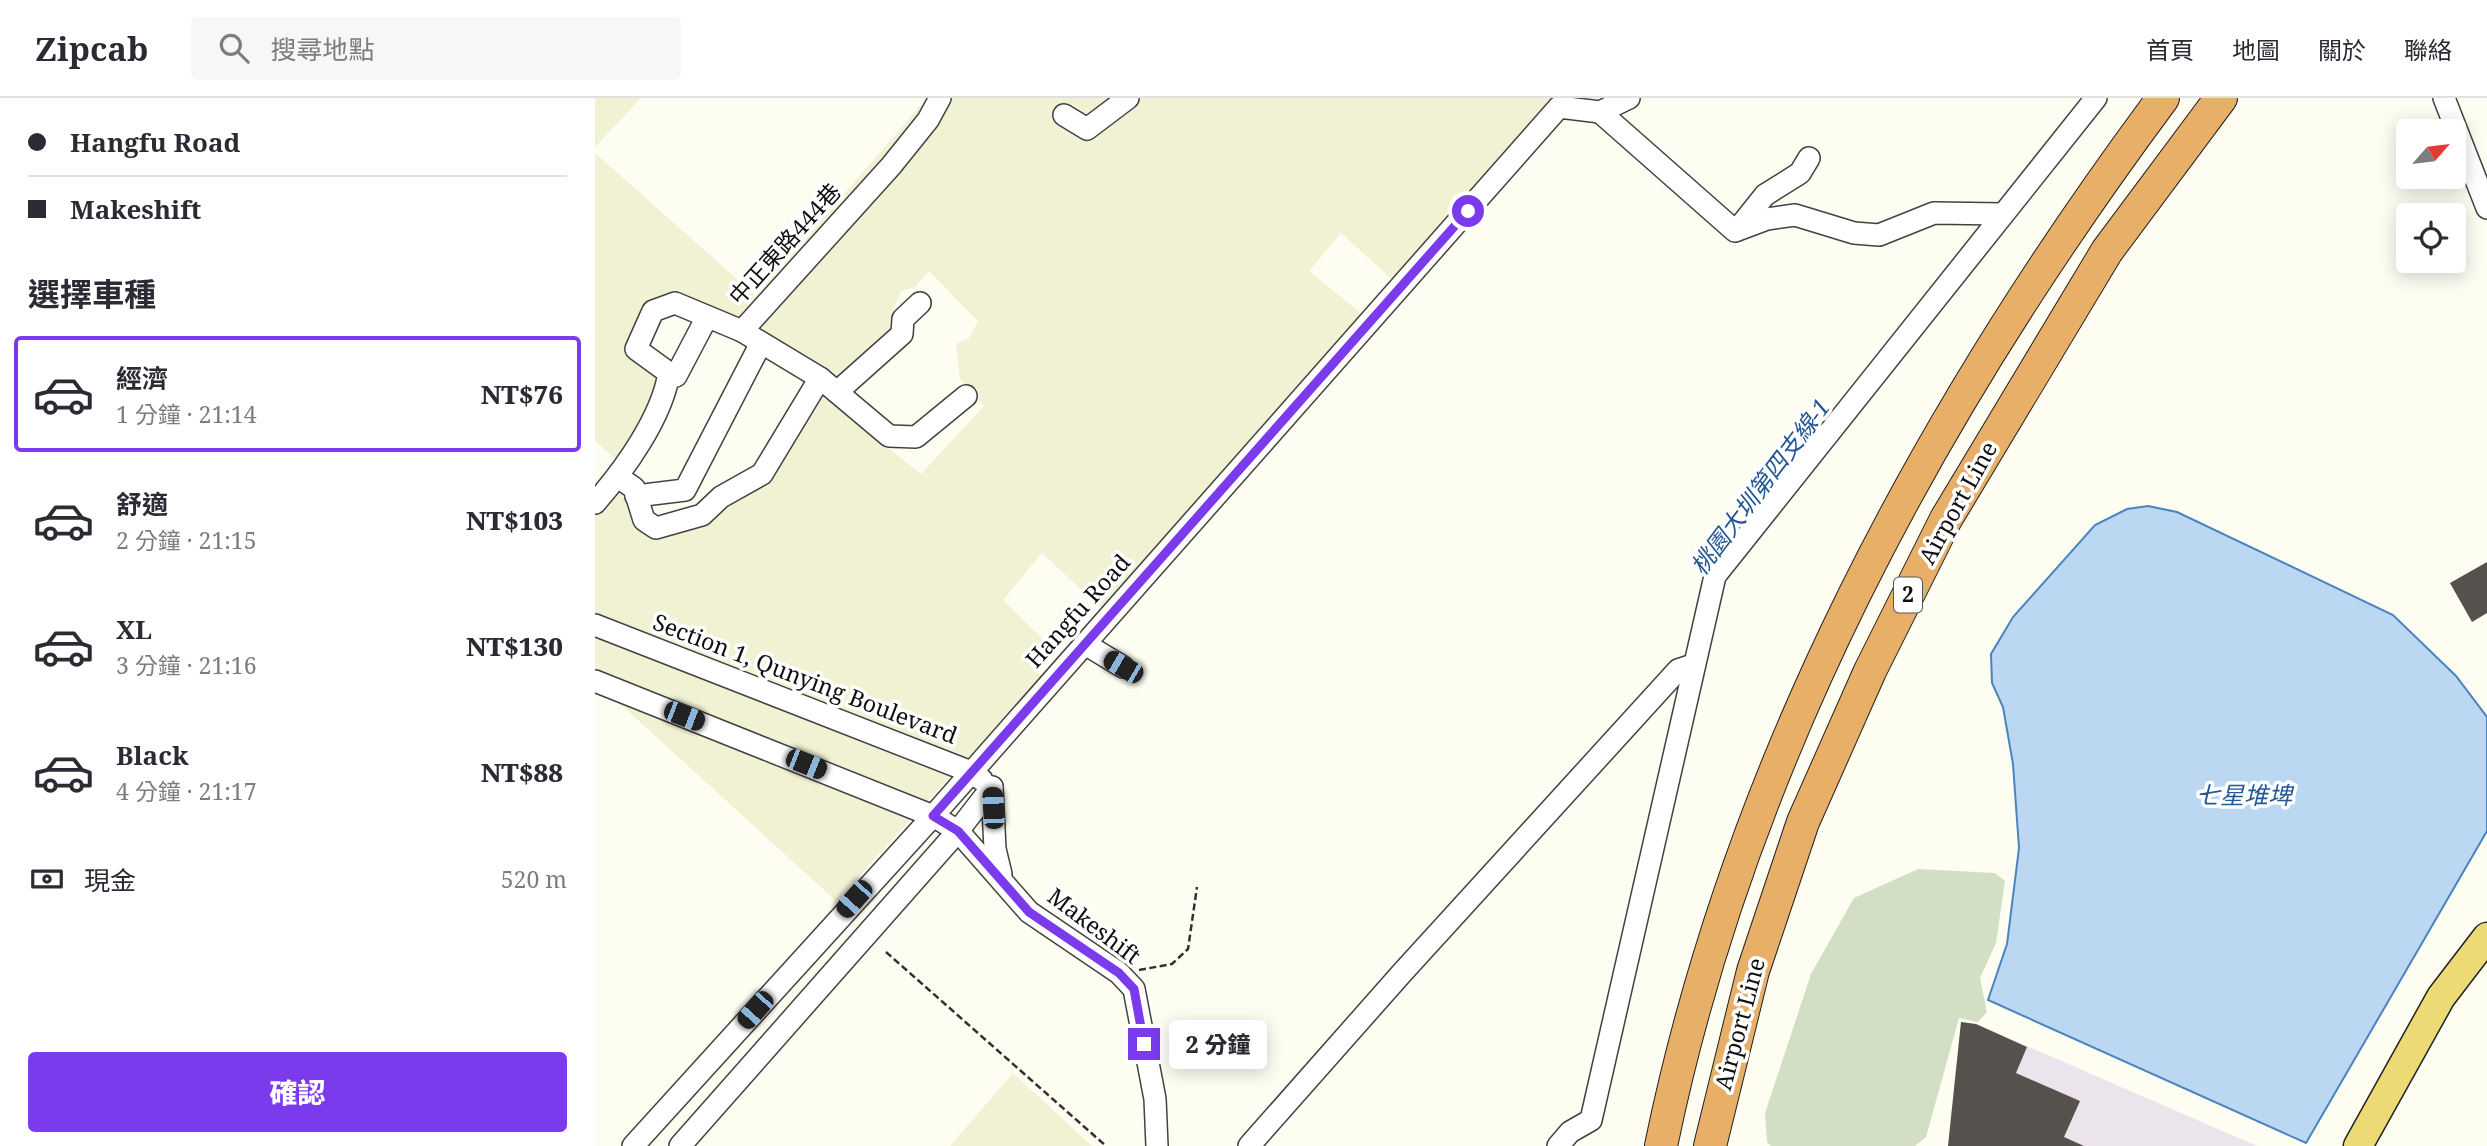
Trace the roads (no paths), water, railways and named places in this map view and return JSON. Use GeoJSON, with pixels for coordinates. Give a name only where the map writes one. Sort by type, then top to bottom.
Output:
{"type":"FeatureCollection","features":[{"type":"Feature","properties":{"kind":"highway","name":"Airport Line"},"geometry":{"type":"LineString","coordinates":[[1661,1146],[1710,948],[1768,789],[1845,610],[1933,442],[2088,199],[2162,98]]}},
{"type":"Feature","properties":{"kind":"highway","name":"Airport Line"},"geometry":{"type":"LineString","coordinates":[[1710,1146],[1761,946],[1803,822],[1870,671],[1946,519],[2107,251],[2221,98]]}},
{"type":"Feature","properties":{"kind":"main road"},"geometry":{"type":"LineString","coordinates":[[2358,1146],[2441,997],[2485,949]]}},
{"type":"Feature","properties":{"kind":"main road"},"geometry":{"type":"LineString","coordinates":[[2378,1146],[2485,949]]}},
{"type":"Feature","properties":{"kind":"street","name":"中正東路444巷"},"geometry":{"type":"LineString","coordinates":[[669,373],[636,349],[653,311],[675,303],[742,331],[891,166],[928,120],[940,98]]}},
{"type":"Feature","properties":{"kind":"street"},"geometry":{"type":"LineString","coordinates":[[1063,115],[1087,129],[1128,98]]}},
{"type":"Feature","properties":{"kind":"street"},"geometry":{"type":"LineString","coordinates":[[1629,98],[1600,112],[1735,231]]}},
{"type":"Feature","properties":{"kind":"street"},"geometry":{"type":"LineString","coordinates":[[1557,1146],[1570,1132],[1591,1120],[1715,576],[2097,98]]}},
{"type":"Feature","properties":{"kind":"street"},"geometry":{"type":"LineString","coordinates":[[2444,98],[2487,208]]}},
{"type":"Feature","properties":{"kind":"street","name":"Hangfu Road"},"geometry":{"type":"LineString","coordinates":[[633,1146],[933,816],[1559,107],[1600,112]]}},
{"type":"Feature","properties":{"kind":"street"},"geometry":{"type":"LineString","coordinates":[[1735,231],[1765,195],[1800,173],[1809,158]]}},
{"type":"Feature","properties":{"kind":"street"},"geometry":{"type":"LineString","coordinates":[[1735,231],[1767,219],[1795,215],[1854,233],[1879,235],[1934,213],[2002,214]]}},
{"type":"Feature","properties":{"kind":"street"},"geometry":{"type":"LineString","coordinates":[[618,477],[634,488],[644,520],[656,528],[702,515],[721,497],[762,474],[829,385],[902,334],[903,319],[920,303]]}},
{"type":"Feature","properties":{"kind":"street"},"geometry":{"type":"LineString","coordinates":[[595,503],[618,477],[665,397],[669,373],[676,376],[707,317]]}},
{"type":"Feature","properties":{"kind":"street"},"geometry":{"type":"LineString","coordinates":[[742,331],[829,385],[890,436],[916,437],[966,396]]}},
{"type":"Feature","properties":{"kind":"street"},"geometry":{"type":"LineString","coordinates":[[636,496],[685,490],[761,343]]}},
{"type":"Feature","properties":{"kind":"street","name":"Section 1, Qunying Boulevard"},"geometry":{"type":"LineString","coordinates":[[595,625],[971,772],[992,787]]}},
{"type":"Feature","properties":{"kind":"street"},"geometry":{"type":"LineString","coordinates":[[1085,644],[1123,667]]}},
{"type":"Feature","properties":{"kind":"street"},"geometry":{"type":"LineString","coordinates":[[1249,1146],[1401,974],[1678,670],[1693,665]]}},
{"type":"Feature","properties":{"kind":"street"},"geometry":{"type":"LineString","coordinates":[[595,681],[933,816],[958,831]]}},
{"type":"Feature","properties":{"kind":"street"},"geometry":{"type":"LineString","coordinates":[[680,1146],[958,831],[992,787]]}},
{"type":"Feature","properties":{"kind":"street","name":"Makeshift"},"geometry":{"type":"LineString","coordinates":[[992,787],[995,849],[1003,880]]}},
{"type":"Feature","properties":{"kind":"street","name":"Makeshift"},"geometry":{"type":"LineString","coordinates":[[958,831],[1029,912],[1119,973],[1134,989],[1155,1099],[1157,1146]]}},
{"type":"Feature","properties":{"kind":"water","name":"七星堆埤"},"geometry":{"type":"Polygon","coordinates":[[[2148,506],[2177,512],[2393,615],[2456,676],[2487,717],[2487,831],[2306,1143],[1988,1000],[2007,944],[2019,848],[2013,764],[2003,707],[1992,683],[1991,654],[2013,617],[2095,525],[2127,509],[2148,506]]]}},
{"type":"Feature","properties":{"kind":"water label","name":"桃園大圳第四支線-1"},"geometry":{"type":"Point","coordinates":[1761,487]}}]}
